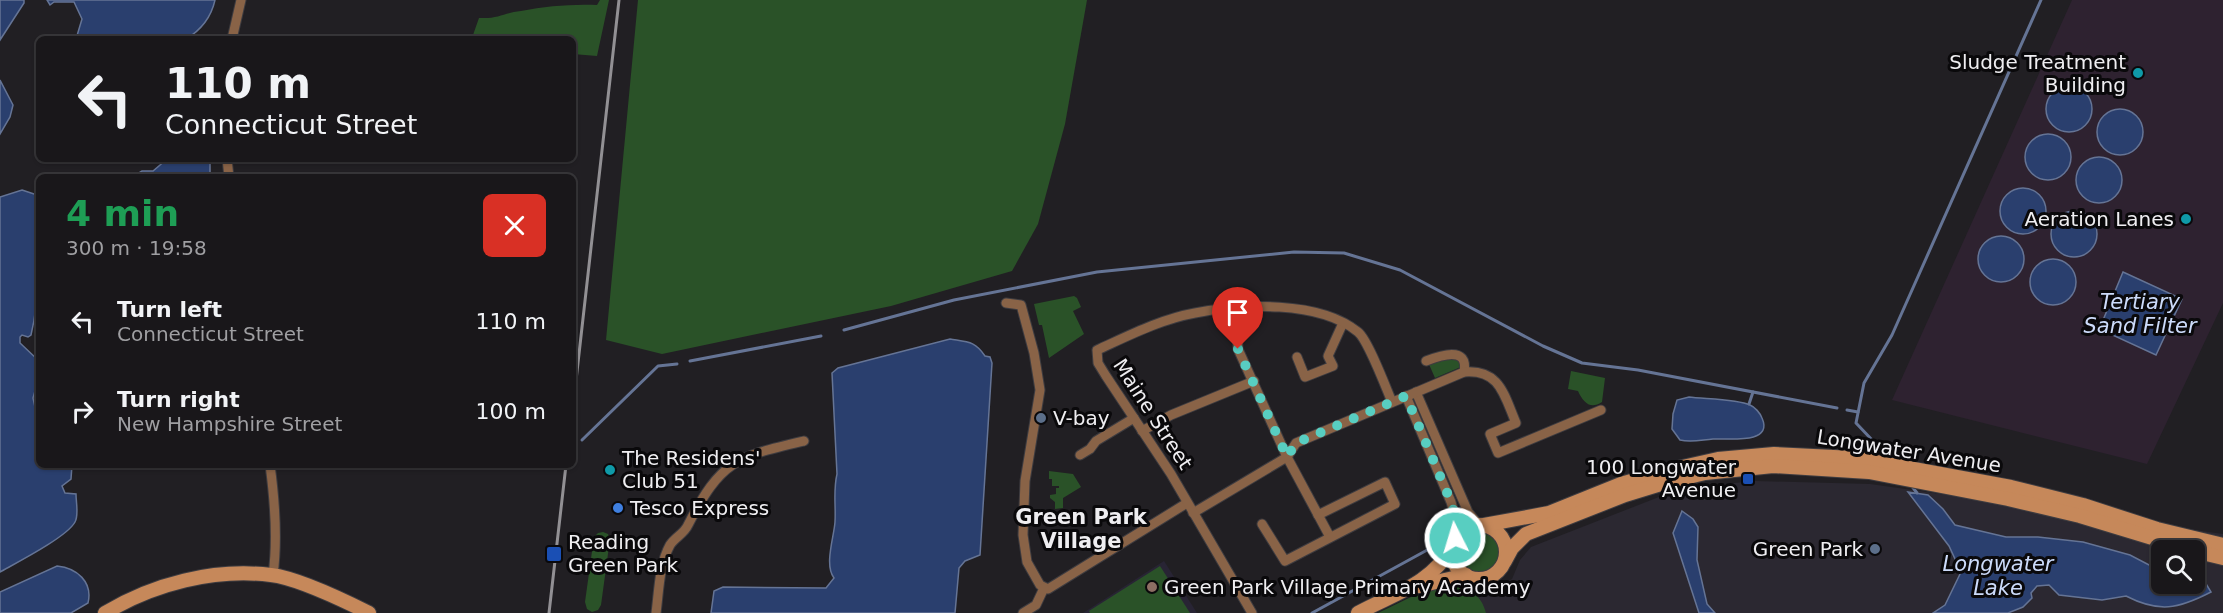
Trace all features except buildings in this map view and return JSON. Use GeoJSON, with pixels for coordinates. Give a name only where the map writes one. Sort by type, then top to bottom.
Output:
{"type":"FeatureCollection","features":[{"type":"Feature","properties":{"kind":"street"},"geometry":{"type":"LineString","coordinates":[[233,36],[241,0]]}},
{"type":"Feature","properties":{"kind":"street"},"geometry":{"type":"LineString","coordinates":[[1006,303],[1021,305],[1039,378],[1039,402],[1025,481],[1023,535],[1027,562],[1044,588]]}},
{"type":"Feature","properties":{"kind":"street"},"geometry":{"type":"LineString","coordinates":[[1236,308],[1238,349],[1287,457],[1330,537]]}},
{"type":"Feature","properties":{"kind":"street","name":"Maine Street"},"geometry":{"type":"LineString","coordinates":[[1252,613],[1171,474],[1098,363],[1096,350],[1162,322],[1194,313],[1236,308],[1291,308],[1313,312],[1343,323],[1361,334],[1392,402]]}},
{"type":"Feature","properties":{"kind":"street"},"geometry":{"type":"LineString","coordinates":[[1297,357],[1305,377],[1333,366],[1328,356],[1343,323]]}},
{"type":"Feature","properties":{"kind":"street"},"geometry":{"type":"LineString","coordinates":[[1426,361],[1444,354],[1453,354],[1464,363],[1464,372]]}},
{"type":"Feature","properties":{"kind":"street"},"geometry":{"type":"LineString","coordinates":[[1193,513],[1287,457],[1296,443],[1464,372],[1479,371],[1493,378],[1501,389],[1516,423],[1490,434],[1498,453],[1601,410]]}},
{"type":"Feature","properties":{"kind":"street"},"geometry":{"type":"LineString","coordinates":[[1142,431],[1171,415],[1254,381]]}},
{"type":"Feature","properties":{"kind":"street"},"geometry":{"type":"LineString","coordinates":[[1406,396],[1451,502],[1455,516],[1454,561],[1459,570],[1466,575],[1474,578],[1487,578],[1499,571],[1505,561],[1507,550],[1504,540],[1497,531],[1481,524],[1468,512],[1416,392]]}},
{"type":"Feature","properties":{"kind":"street"},"geometry":{"type":"LineString","coordinates":[[1080,455],[1090,449],[1096,441],[1134,418]]}},
{"type":"Feature","properties":{"kind":"street"},"geometry":{"type":"LineString","coordinates":[[656,613],[669,548],[675,537],[687,528],[697,505],[715,479],[741,459],[757,452],[804,441]]}},
{"type":"Feature","properties":{"kind":"street","name":"Longwater Avenue"},"geometry":{"type":"LineString","coordinates":[[1481,524],[1549,513],[1637,479],[1718,459],[1774,454],[1833,456],[1870,461],[2011,487],[2083,505],[2157,529],[2223,545]]}},
{"type":"Feature","properties":{"kind":"street","name":"Longwater Avenue"},"geometry":{"type":"LineString","coordinates":[[1505,561],[1512,548],[1526,534],[1625,495],[1685,477],[1773,466],[1852,471],[2008,499],[2080,516],[2157,540]]}},
{"type":"Feature","properties":{"kind":"street"},"geometry":{"type":"LineString","coordinates":[[270,468],[276,511],[276,550],[273,575]]}},
{"type":"Feature","properties":{"kind":"street"},"geometry":{"type":"LineString","coordinates":[[1262,524],[1286,561],[1395,504],[1385,482],[1318,515]]}},
{"type":"Feature","properties":{"kind":"street"},"geometry":{"type":"LineString","coordinates":[[1044,588],[1048,589],[1187,503]]}},
{"type":"Feature","properties":{"kind":"street"},"geometry":{"type":"LineString","coordinates":[[1358,613],[1435,572],[1465,528],[1481,524]]}},
{"type":"Feature","properties":{"kind":"street","name":"Longwater Avenue"},"geometry":{"type":"LineString","coordinates":[[2205,554],[2223,558]]}},
{"type":"Feature","properties":{"kind":"street"},"geometry":{"type":"LineString","coordinates":[[105,613],[141,594],[194,579],[228,574],[273,575],[335,597],[369,613]]}},
{"type":"Feature","properties":{"kind":"street"},"geometry":{"type":"LineString","coordinates":[[1408,588],[1466,575]]}},
{"type":"Feature","properties":{"kind":"street"},"geometry":{"type":"LineString","coordinates":[[1023,613],[1036,605],[1044,588]]}},
{"type":"Feature","properties":{"kind":"shaded area"},"geometry":{"type":"Polygon","coordinates":[[[2072,0],[2223,0],[2223,303],[2147,464],[1892,400],[2072,0]]]}},
{"type":"Feature","properties":{"kind":"shaded area","name":"Green Park"},"geometry":{"type":"Polygon","coordinates":[[[1755,481],[1870,484],[2223,534],[2223,613],[1401,613],[1473,600],[1512,579],[1520,560],[1531,547],[1682,488],[1755,481]]]}},
{"type":"Feature","properties":{"kind":"shaded area","name":"Green Park Village Primary Academy"},"geometry":{"type":"Polygon","coordinates":[[[1164,561],[1197,613],[1083,613],[1164,561]]]}},
{"type":"Feature","properties":{"kind":"green space"},"geometry":{"type":"Polygon","coordinates":[[[600,0],[609,0],[597,56],[576,54],[576,36],[473,35],[479,18],[491,18],[549,7],[597,5],[600,0]]]}},
{"type":"Feature","properties":{"kind":"green space"},"geometry":{"type":"Polygon","coordinates":[[[638,0],[1087,0],[1065,124],[1038,224],[1012,271],[891,306],[662,354],[606,340],[638,0]]]}},
{"type":"Feature","properties":{"kind":"green space"},"geometry":{"type":"Polygon","coordinates":[[[1074,296],[1081,307],[1073,311],[1084,334],[1049,358],[1042,325],[1039,325],[1034,304],[1074,296]]]}},
{"type":"Feature","properties":{"kind":"green space"},"geometry":{"type":"Polygon","coordinates":[[[1453,355],[1463,366],[1435,378],[1428,362],[1453,355]]]}},
{"type":"Feature","properties":{"kind":"green space"},"geometry":{"type":"Polygon","coordinates":[[[1571,371],[1605,378],[1602,402],[1594,405],[1587,404],[1578,391],[1568,389],[1571,371]]]}},
{"type":"Feature","properties":{"kind":"green space"},"geometry":{"type":"Polygon","coordinates":[[[1049,471],[1073,474],[1081,487],[1063,498],[1063,508],[1055,509],[1055,502],[1050,498],[1050,495],[1056,494],[1056,488],[1059,486],[1052,486],[1049,471]]]}},
{"type":"Feature","properties":{"kind":"green space"},"geometry":{"type":"Polygon","coordinates":[[[1479,530],[1494,537],[1501,552],[1494,567],[1479,574],[1464,567],[1457,552],[1464,537],[1479,530]]]}},
{"type":"Feature","properties":{"kind":"green space"},"geometry":{"type":"Polygon","coordinates":[[[603,532],[608,534],[610,539],[601,605],[598,610],[592,612],[587,609],[585,602],[594,537],[603,532]]]}},
{"type":"Feature","properties":{"kind":"green space","name":"Green Park Village Primary Academy"},"geometry":{"type":"Polygon","coordinates":[[[1160,566],[1190,613],[1090,613],[1089,611],[1160,566]]]}},
{"type":"Feature","properties":{"kind":"green space"},"geometry":{"type":"Polygon","coordinates":[[[1451,585],[1473,593],[1481,601],[1486,613],[1378,613],[1411,597],[1451,585]]]}},
{"type":"Feature","properties":{"kind":"water"},"geometry":{"type":"Polygon","coordinates":[[[0,0],[24,0],[24,3],[0,40],[0,0]]]}},
{"type":"Feature","properties":{"kind":"water"},"geometry":{"type":"Polygon","coordinates":[[[47,0],[215,0],[205,23],[190,36],[77,36],[82,19],[74,2],[54,2],[50,5],[47,0]]]}},
{"type":"Feature","properties":{"kind":"water"},"geometry":{"type":"Polygon","coordinates":[[[0,80],[13,105],[10,117],[0,134],[0,80]]]}},
{"type":"Feature","properties":{"kind":"water"},"geometry":{"type":"Polygon","coordinates":[[[2069,86],[2085,93],[2092,109],[2085,125],[2069,132],[2053,125],[2046,109],[2053,93],[2069,86]]]}},
{"type":"Feature","properties":{"kind":"water"},"geometry":{"type":"Polygon","coordinates":[[[2120,109],[2136,116],[2143,132],[2136,148],[2120,155],[2104,148],[2097,132],[2104,116],[2120,109]]]}},
{"type":"Feature","properties":{"kind":"water"},"geometry":{"type":"Polygon","coordinates":[[[2048,134],[2064,141],[2071,157],[2064,173],[2048,180],[2032,173],[2025,157],[2032,141],[2048,134]]]}},
{"type":"Feature","properties":{"kind":"water"},"geometry":{"type":"Polygon","coordinates":[[[2099,157],[2115,164],[2122,180],[2115,196],[2099,203],[2083,196],[2076,180],[2083,164],[2099,157]]]}},
{"type":"Feature","properties":{"kind":"water"},"geometry":{"type":"Polygon","coordinates":[[[164,162],[209,162],[210,164],[210,174],[137,174],[142,171],[153,171],[164,162]]]}},
{"type":"Feature","properties":{"kind":"water"},"geometry":{"type":"Polygon","coordinates":[[[2023,188],[2039,195],[2046,211],[2039,227],[2023,234],[2007,227],[2000,211],[2007,195],[2023,188]]]}},
{"type":"Feature","properties":{"kind":"water"},"geometry":{"type":"Polygon","coordinates":[[[22,190],[36,194],[36,308],[31,335],[28,337],[22,335],[20,343],[36,358],[36,388],[33,398],[36,408],[36,468],[72,468],[71,479],[62,486],[65,493],[76,494],[77,512],[75,522],[62,535],[0,572],[0,197],[22,190]]]}},
{"type":"Feature","properties":{"kind":"water"},"geometry":{"type":"Polygon","coordinates":[[[2074,211],[2090,218],[2097,234],[2090,250],[2074,257],[2058,250],[2051,234],[2058,218],[2074,211]]]}},
{"type":"Feature","properties":{"kind":"water"},"geometry":{"type":"Polygon","coordinates":[[[2001,236],[2017,243],[2024,259],[2017,275],[2001,282],[1985,275],[1978,259],[1985,243],[2001,236]]]}},
{"type":"Feature","properties":{"kind":"water"},"geometry":{"type":"Polygon","coordinates":[[[2053,259],[2069,266],[2076,282],[2069,298],[2053,305],[2037,298],[2030,282],[2037,266],[2053,259]]]}},
{"type":"Feature","properties":{"kind":"water","name":"Tertiary Sand Filter"},"geometry":{"type":"Polygon","coordinates":[[[2123,272],[2182,299],[2156,355],[2095,327],[2097,323],[2101,325],[2123,272]]]}},
{"type":"Feature","properties":{"kind":"water"},"geometry":{"type":"Polygon","coordinates":[[[950,339],[974,345],[985,356],[990,357],[992,363],[980,555],[965,561],[959,568],[955,613],[711,613],[714,591],[723,587],[826,588],[834,578],[830,559],[835,522],[837,474],[832,373],[838,368],[950,339]]]}},
{"type":"Feature","properties":{"kind":"water"},"geometry":{"type":"Polygon","coordinates":[[[1689,397],[1729,400],[1750,405],[1757,410],[1764,427],[1761,433],[1747,438],[1680,440],[1672,429],[1673,414],[1677,400],[1689,397]]]}},
{"type":"Feature","properties":{"kind":"water","name":"Longwater Lake"},"geometry":{"type":"Polygon","coordinates":[[[1908,492],[1928,495],[1955,525],[2006,537],[2038,537],[2083,542],[2130,555],[2151,566],[2151,594],[2205,594],[2205,582],[2211,592],[2178,605],[2159,607],[2126,596],[2102,600],[2059,595],[2049,585],[2037,586],[2031,593],[2032,598],[2023,607],[2008,613],[1933,613],[1945,605],[1961,572],[1949,546],[1908,492]]]}},
{"type":"Feature","properties":{"kind":"water"},"geometry":{"type":"Polygon","coordinates":[[[1682,511],[1693,519],[1698,527],[1697,560],[1707,604],[1715,613],[1699,613],[1673,533],[1682,511]]]}},
{"type":"Feature","properties":{"kind":"water"},"geometry":{"type":"Polygon","coordinates":[[[57,566],[71,570],[82,577],[88,589],[88,603],[71,613],[0,613],[0,592],[57,566]]]}},
{"type":"Feature","properties":{"kind":"waterway"},"geometry":{"type":"LineString","coordinates":[[1892,461],[1856,423],[1864,383],[1892,335],[2041,0]]}},
{"type":"Feature","properties":{"kind":"waterway"},"geometry":{"type":"LineString","coordinates":[[844,330],[954,300],[1097,272],[1294,252],[1344,253],[1400,270],[1543,346],[1582,363],[1638,370],[1837,408]]}},
{"type":"Feature","properties":{"kind":"waterway"},"geometry":{"type":"LineString","coordinates":[[690,361],[821,336]]}},
{"type":"Feature","properties":{"kind":"waterway"},"geometry":{"type":"LineString","coordinates":[[582,440],[658,366],[677,364]]}},
{"type":"Feature","properties":{"kind":"waterway"},"geometry":{"type":"LineString","coordinates":[[1749,404],[1753,392]]}},
{"type":"Feature","properties":{"kind":"waterway"},"geometry":{"type":"LineString","coordinates":[[1847,410],[1858,412]]}},
{"type":"Feature","properties":{"kind":"waterway"},"geometry":{"type":"LineString","coordinates":[[1911,485],[1917,493]]}},
{"type":"Feature","properties":{"kind":"waterway"},"geometry":{"type":"LineString","coordinates":[[1312,613],[1440,543]]}},
{"type":"Feature","properties":{"kind":"railway"},"geometry":{"type":"LineString","coordinates":[[576,380],[619,0]]}},
{"type":"Feature","properties":{"kind":"railway"},"geometry":{"type":"LineString","coordinates":[[549,613],[566,468]]}},
{"type":"Feature","properties":{"kind":"place","name":"Sludge Treatment Building"},"geometry":{"type":"Point","coordinates":[2138,73]}},
{"type":"Feature","properties":{"kind":"place","name":"Aeration Lanes"},"geometry":{"type":"Point","coordinates":[2186,219]}},
{"type":"Feature","properties":{"kind":"place","name":"V-bay"},"geometry":{"type":"Point","coordinates":[1041,418]}},
{"type":"Feature","properties":{"kind":"place","name":"The Residens' Club 51"},"geometry":{"type":"Point","coordinates":[610,470]}},
{"type":"Feature","properties":{"kind":"place","name":"100 Longwater Avenue"},"geometry":{"type":"Point","coordinates":[1748,479]}},
{"type":"Feature","properties":{"kind":"place","name":"Tesco Express"},"geometry":{"type":"Point","coordinates":[618,508]}},
{"type":"Feature","properties":{"kind":"place","name":"Green Park"},"geometry":{"type":"Point","coordinates":[1875,549]}},
{"type":"Feature","properties":{"kind":"place","name":"Reading Green Park"},"geometry":{"type":"Point","coordinates":[554,554]}},
{"type":"Feature","properties":{"kind":"place","name":"Green Park Village Primary Academy"},"geometry":{"type":"Point","coordinates":[1152,587]}},
{"type":"Feature","properties":{"kind":"district","name":"Green Park Village"},"geometry":{"type":"Point","coordinates":[1081,529]}},
{"type":"Feature","properties":{"kind":"route"},"geometry":{"type":"LineString","coordinates":[[1238,349],[1287,457],[1296,443],[1406,396],[1451,502],[1455,516],[1455,538]]}}]}
